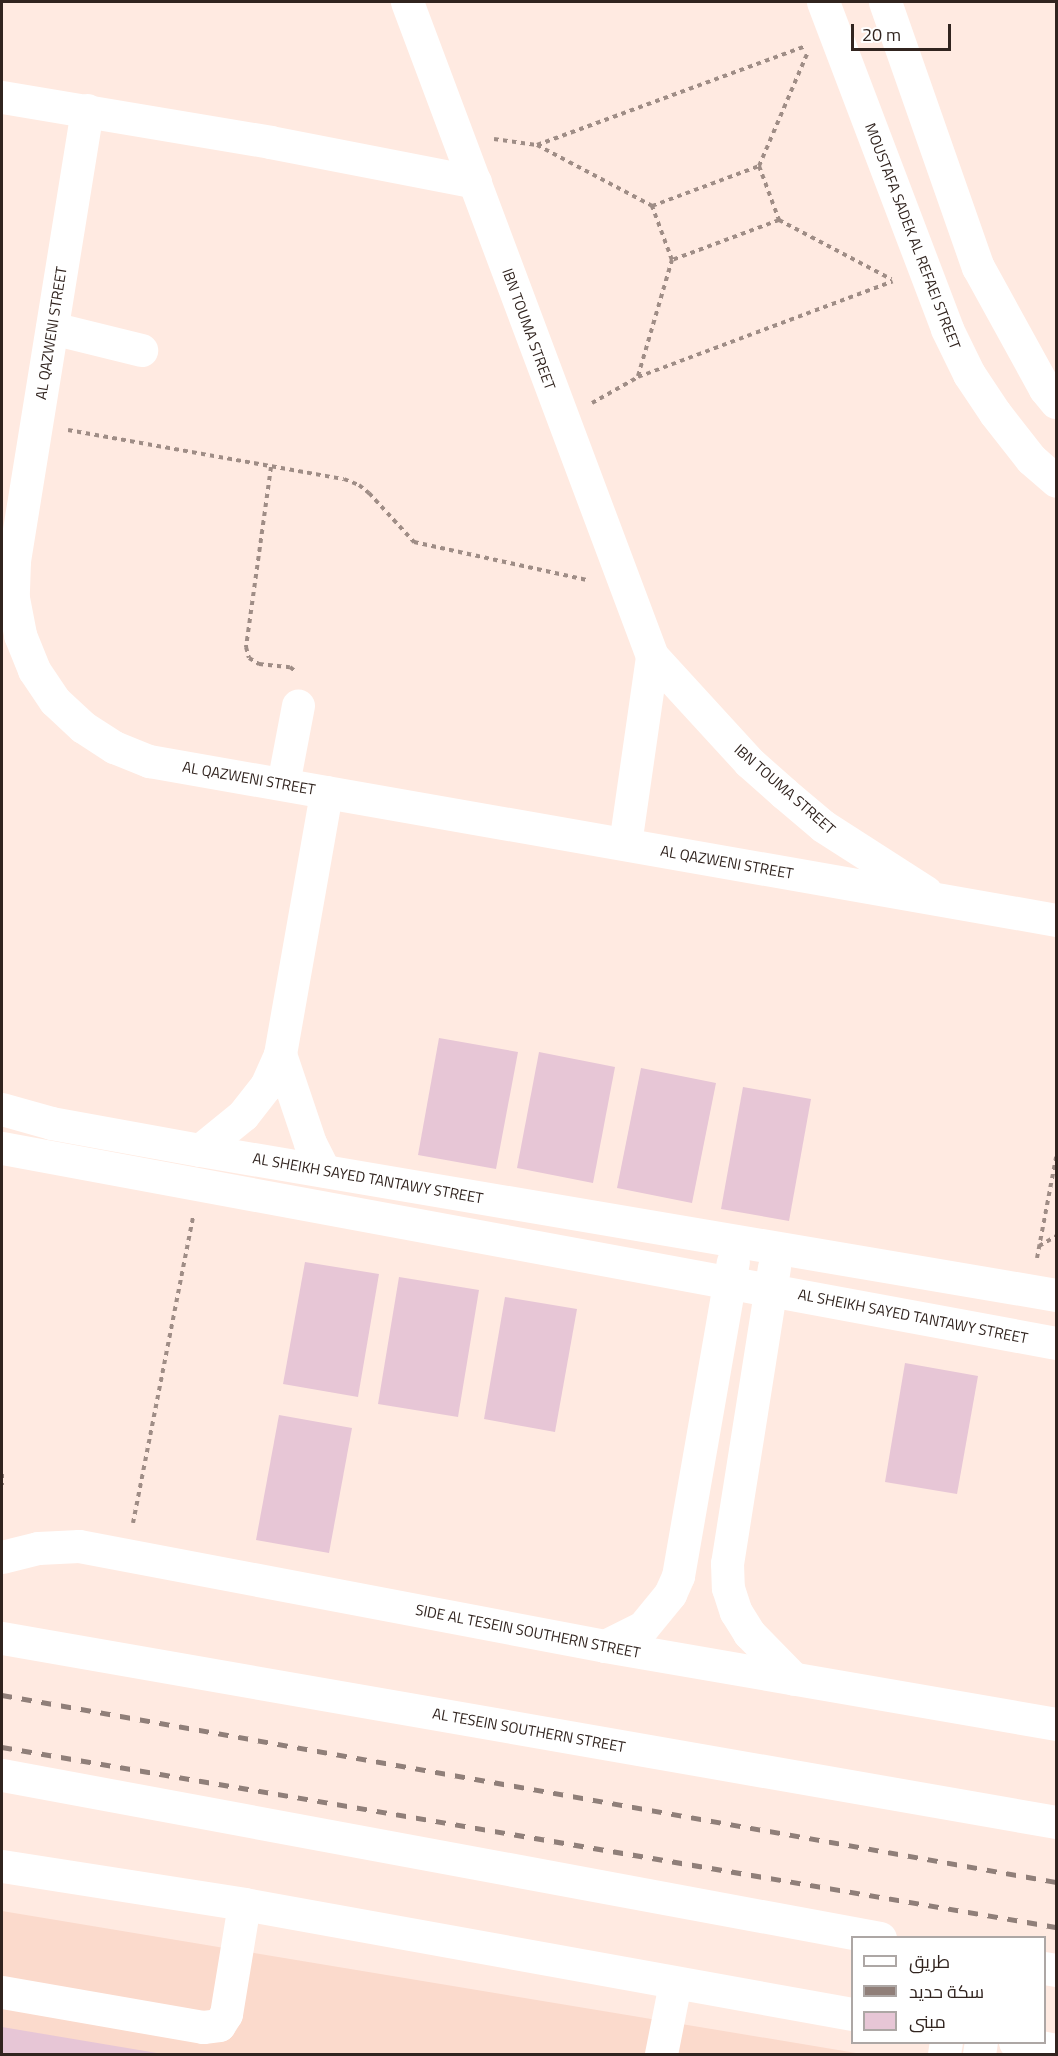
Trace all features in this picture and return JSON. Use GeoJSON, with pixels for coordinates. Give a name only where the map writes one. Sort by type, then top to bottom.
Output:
{"type":"FeatureCollection","features":[{"type":"Feature","properties":{"kind":"main road","name":"IBN TOUMA STREET"},"geometry":{"type":"LineString","coordinates":[[407,2],[652,656],[749,762],[823,826],[937,899]]}},
{"type":"Feature","properties":{"kind":"main road","name":"MOUSTAFA SADEK AL REFAEI STREET"},"geometry":{"type":"LineString","coordinates":[[823,2],[947,328],[969,374],[1030,459],[1056,481]]}},
{"type":"Feature","properties":{"kind":"main road"},"geometry":{"type":"LineString","coordinates":[[885,2],[978,267],[1045,389],[1056,402]]}},
{"type":"Feature","properties":{"kind":"main road"},"geometry":{"type":"LineString","coordinates":[[2,97],[270,142],[475,182]]}},
{"type":"Feature","properties":{"kind":"main road","name":"AL QAZWENI STREET"},"geometry":{"type":"LineString","coordinates":[[87,110],[14,561],[13,598],[20,635],[34,670],[55,701],[82,727],[114,747],[149,760],[1056,920]]}},
{"type":"Feature","properties":{"kind":"main road"},"geometry":{"type":"LineString","coordinates":[[51,328],[141,350]]}},
{"type":"Feature","properties":{"kind":"main road","name":"IBN TOUMA STREET"},"geometry":{"type":"LineString","coordinates":[[625,844],[652,656]]}},
{"type":"Feature","properties":{"kind":"main road"},"geometry":{"type":"LineString","coordinates":[[283,784],[298,705]]}},
{"type":"Feature","properties":{"kind":"main road"},"geometry":{"type":"LineString","coordinates":[[200,1150],[243,1115],[266,1086],[280,1054],[326,792]]}},
{"type":"Feature","properties":{"kind":"main road"},"geometry":{"type":"LineString","coordinates":[[280,1054],[310,1143],[324,1171]]}},
{"type":"Feature","properties":{"kind":"main road","name":"AL SHEIKH SAYED TANTAWY STREET"},"geometry":{"type":"LineString","coordinates":[[2,1109],[51,1123],[200,1150],[1044,1293]]}},
{"type":"Feature","properties":{"kind":"main road"},"geometry":{"type":"LineString","coordinates":[[45,1156],[51,1123]]}},
{"type":"Feature","properties":{"kind":"main road","name":"AL SHEIKH SAYED TANTAWY STREET"},"geometry":{"type":"LineString","coordinates":[[2,1148],[1056,1343]]}},
{"type":"Feature","properties":{"kind":"main road"},"geometry":{"type":"LineString","coordinates":[[605,1646],[643,1626],[670,1594],[678,1575],[736,1240]]}},
{"type":"Feature","properties":{"kind":"main road"},"geometry":{"type":"LineString","coordinates":[[777,1248],[727,1563],[728,1580],[736,1612],[749,1633],[794,1679]]}},
{"type":"Feature","properties":{"kind":"main road","name":"SIDE AL TESEIN SOUTHERN STREET"},"geometry":{"type":"LineString","coordinates":[[2,1557],[38,1548],[79,1546],[605,1646],[1056,1724]]}},
{"type":"Feature","properties":{"kind":"main road","name":"AL TESEIN SOUTHERN STREET"},"geometry":{"type":"LineString","coordinates":[[2,1638],[1056,1822]]}},
{"type":"Feature","properties":{"kind":"main road"},"geometry":{"type":"LineString","coordinates":[[2,1775],[869,1936]]}},
{"type":"Feature","properties":{"kind":"main road"},"geometry":{"type":"LineString","coordinates":[[2,1866],[244,1904],[851,2014]]}},
{"type":"Feature","properties":{"kind":"main road"},"geometry":{"type":"LineString","coordinates":[[2,1992],[202,2027],[219,2025],[226,2014],[244,1904]]}},
{"type":"Feature","properties":{"kind":"main road"},"geometry":{"type":"LineString","coordinates":[[661,2055],[675,1983]]}},
{"type":"Feature","properties":{"kind":"main road"},"geometry":{"type":"LineString","coordinates":[[1021,2044],[1056,2050]]}},
{"type":"Feature","properties":{"kind":"path"},"geometry":{"type":"LineString","coordinates":[[537,146],[811,45],[759,166],[779,220],[895,281],[638,377],[562,419]]}},
{"type":"Feature","properties":{"kind":"path"},"geometry":{"type":"LineString","coordinates":[[456,134],[537,146],[652,206],[672,260],[638,377]]}},
{"type":"Feature","properties":{"kind":"path"},"geometry":{"type":"LineString","coordinates":[[652,206],[759,166]]}},
{"type":"Feature","properties":{"kind":"path"},"geometry":{"type":"LineString","coordinates":[[672,260],[779,220]]}},
{"type":"Feature","properties":{"kind":"path"},"geometry":{"type":"LineString","coordinates":[[36,424],[344,479],[359,485],[414,542],[626,589]]}},
{"type":"Feature","properties":{"kind":"path"},"geometry":{"type":"LineString","coordinates":[[271,467],[246,647],[249,658],[259,664],[290,667],[298,673],[303,682],[298,705]]}},
{"type":"Feature","properties":{"kind":"path"},"geometry":{"type":"LineString","coordinates":[[1044,1293],[1039,1246],[1056,1157]]}},
{"type":"Feature","properties":{"kind":"path"},"geometry":{"type":"LineString","coordinates":[[127,1555],[199,1185]]}},
{"type":"Feature","properties":{"kind":"path"},"geometry":{"type":"LineString","coordinates":[[1039,1246],[1056,1236]]}},
{"type":"Feature","properties":{"kind":"path"},"geometry":{"type":"LineString","coordinates":[[2,1474],[2,1485]]}},
{"type":"Feature","properties":{"kind":"shaded area"},"geometry":{"type":"Polygon","coordinates":[[[2,1911],[862,2054],[2,2054],[2,1911]]]}},
{"type":"Feature","properties":{"kind":"building"},"geometry":{"type":"Polygon","coordinates":[[[439,1038],[518,1052],[496,1169],[418,1155],[439,1038]]]}},
{"type":"Feature","properties":{"kind":"building"},"geometry":{"type":"Polygon","coordinates":[[[539,1052],[615,1067],[593,1183],[517,1168],[539,1052]]]}},
{"type":"Feature","properties":{"kind":"building"},"geometry":{"type":"Polygon","coordinates":[[[641,1068],[716,1083],[692,1203],[617,1188],[641,1068]]]}},
{"type":"Feature","properties":{"kind":"building"},"geometry":{"type":"Polygon","coordinates":[[[743,1087],[811,1099],[789,1221],[721,1209],[743,1087]]]}},
{"type":"Feature","properties":{"kind":"building"},"geometry":{"type":"Polygon","coordinates":[[[305,1262],[379,1274],[358,1397],[283,1384],[305,1262]]]}},
{"type":"Feature","properties":{"kind":"building"},"geometry":{"type":"Polygon","coordinates":[[[399,1277],[479,1290],[458,1417],[378,1404],[399,1277]]]}},
{"type":"Feature","properties":{"kind":"building"},"geometry":{"type":"Polygon","coordinates":[[[505,1297],[577,1309],[555,1432],[484,1419],[505,1297]]]}},
{"type":"Feature","properties":{"kind":"building"},"geometry":{"type":"Polygon","coordinates":[[[905,1363],[978,1376],[957,1494],[885,1482],[905,1363]]]}},
{"type":"Feature","properties":{"kind":"building"},"geometry":{"type":"Polygon","coordinates":[[[279,1415],[352,1428],[329,1553],[256,1540],[279,1415]]]}},
{"type":"Feature","properties":{"kind":"building"},"geometry":{"type":"Polygon","coordinates":[[[2,2027],[157,2053],[157,2054],[2,2054],[2,2027]]]}},
{"type":"Feature","properties":{"kind":"railway"},"geometry":{"type":"LineString","coordinates":[[2,1695],[1056,1882]]}},
{"type":"Feature","properties":{"kind":"railway"},"geometry":{"type":"LineString","coordinates":[[2,1747],[1056,1927]]}}]}
